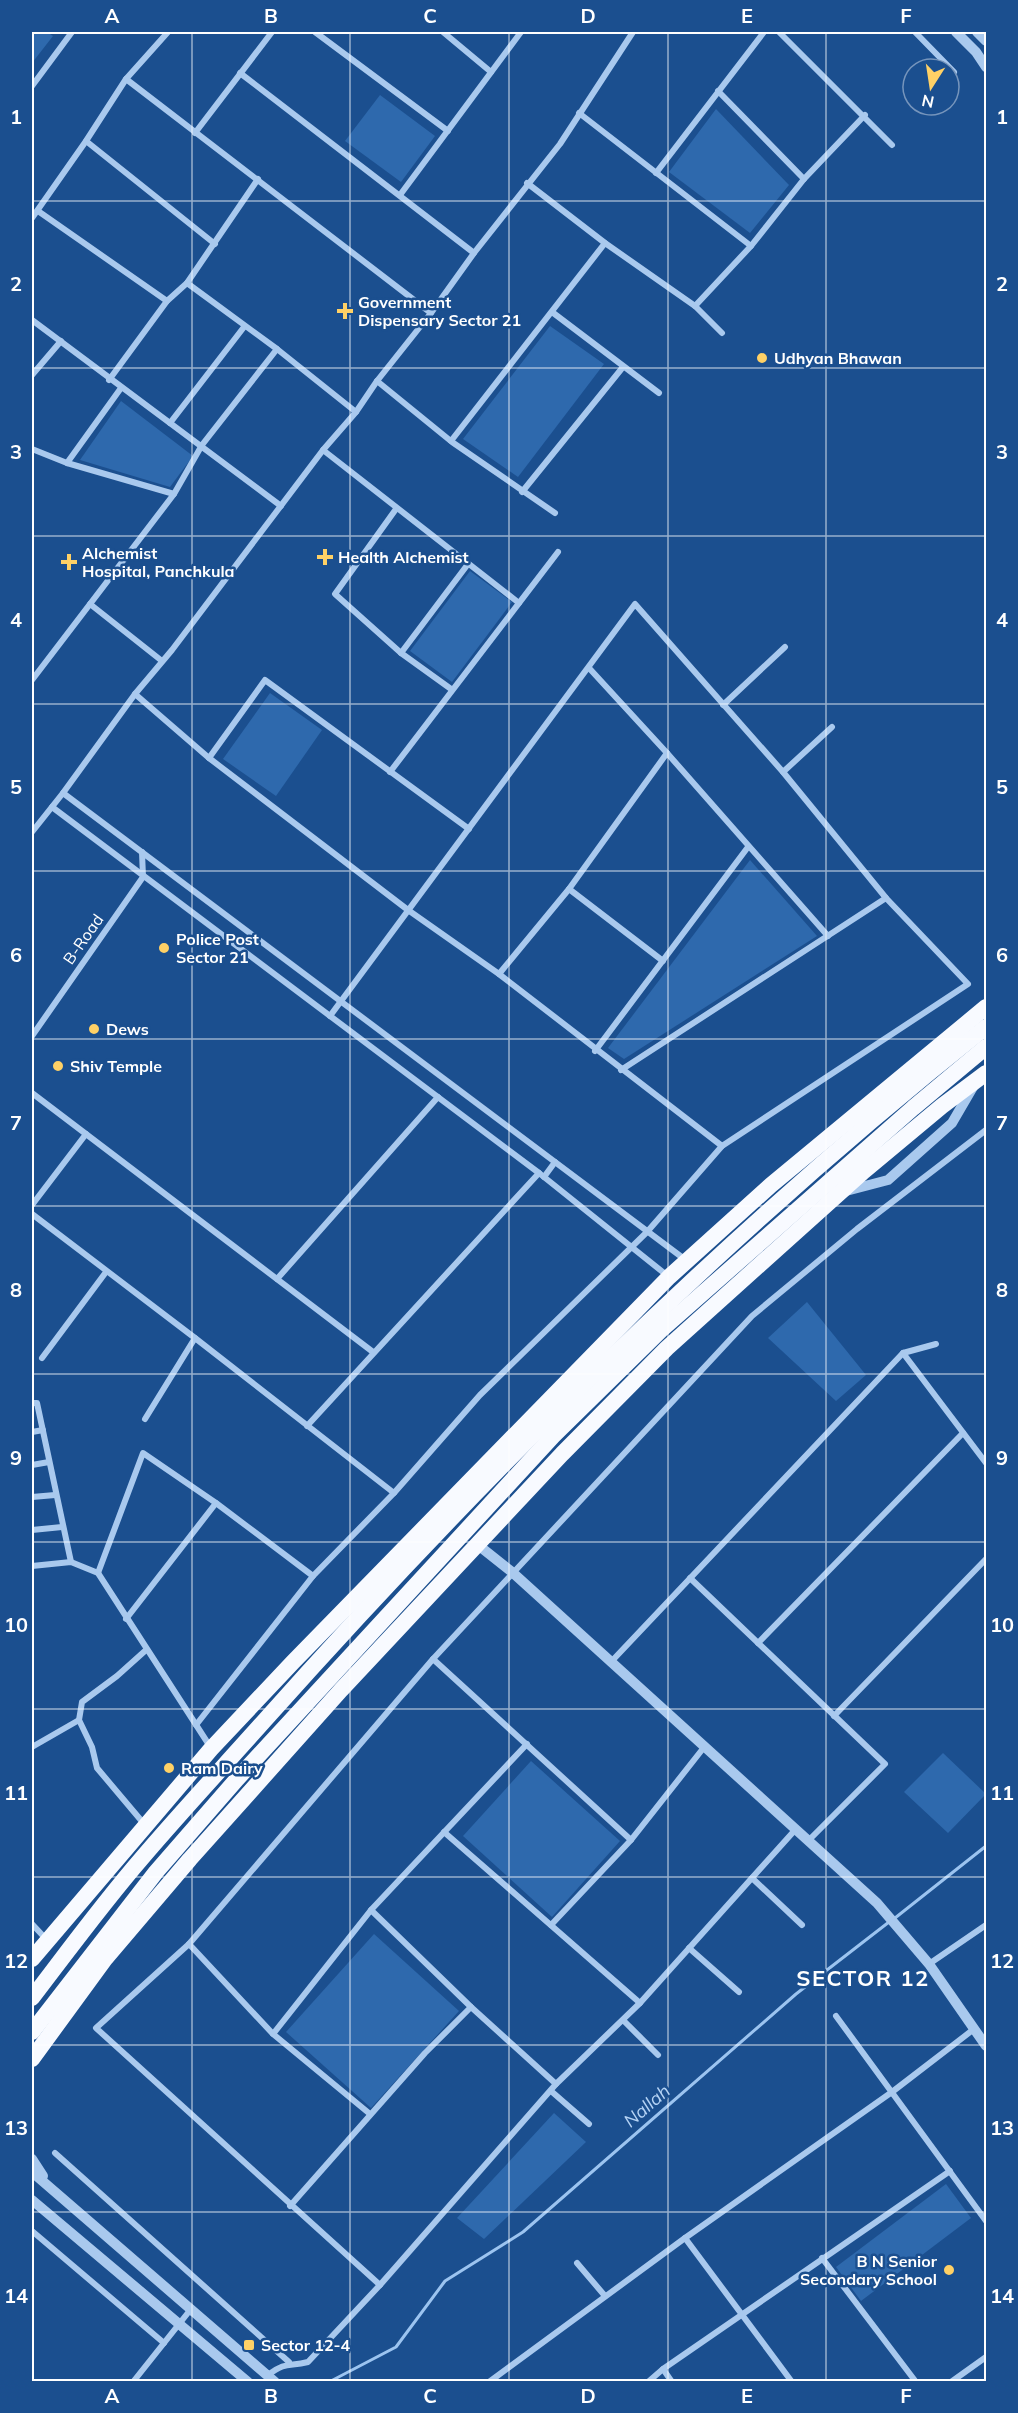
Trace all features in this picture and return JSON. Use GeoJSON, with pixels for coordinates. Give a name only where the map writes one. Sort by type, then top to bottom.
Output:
{"type":"FeatureCollection","features":[{"type":"Feature","properties":{"kind":"highway"},"geometry":{"type":"LineString","coordinates":[[32,1959],[46,1939],[211,1749],[387,1574],[669,1277],[771,1185],[987,1007]]}},
{"type":"Feature","properties":{"kind":"highway"},"geometry":{"type":"LineString","coordinates":[[32,1998],[141,1859],[387,1574],[449,1519],[644,1324],[897,1097],[987,1027]]}},
{"type":"Feature","properties":{"kind":"highway"},"geometry":{"type":"LineString","coordinates":[[32,2059],[105,1959],[190,1859],[341,1690],[562,1454],[667,1348],[958,1071],[987,1047]]}},
{"type":"Feature","properties":{"kind":"highway"},"geometry":{"type":"LineString","coordinates":[[32,2032],[156,1872],[237,1779],[553,1436],[661,1330],[841,1184],[977,1079],[958,1071]]}},
{"type":"Feature","properties":{"kind":"highway"},"geometry":{"type":"LineString","coordinates":[[410,1592],[423,1604]]}},
{"type":"Feature","properties":{"kind":"street"},"geometry":{"type":"LineString","coordinates":[[32,86],[70,34],[61,32]]}},
{"type":"Feature","properties":{"kind":"street"},"geometry":{"type":"LineString","coordinates":[[32,218],[126,79],[168,32]]}},
{"type":"Feature","properties":{"kind":"street"},"geometry":{"type":"LineString","coordinates":[[195,133],[272,32]]}},
{"type":"Feature","properties":{"kind":"street"},"geometry":{"type":"LineString","coordinates":[[315,32],[448,131]]}},
{"type":"Feature","properties":{"kind":"street"},"geometry":{"type":"LineString","coordinates":[[443,32],[491,72]]}},
{"type":"Feature","properties":{"kind":"street"},"geometry":{"type":"LineString","coordinates":[[400,195],[521,32]]}},
{"type":"Feature","properties":{"kind":"street"},"geometry":{"type":"LineString","coordinates":[[32,832],[323,450],[356,412],[377,381],[432,313],[527,183],[560,144],[632,32]]}},
{"type":"Feature","properties":{"kind":"street"},"geometry":{"type":"LineString","coordinates":[[656,173],[764,32]]}},
{"type":"Feature","properties":{"kind":"street"},"geometry":{"type":"LineString","coordinates":[[779,32],[865,115],[892,145]]}},
{"type":"Feature","properties":{"kind":"street"},"geometry":{"type":"LineString","coordinates":[[915,32],[939,57]]}},
{"type":"Feature","properties":{"kind":"street"},"geometry":{"type":"LineString","coordinates":[[956,32],[987,67]]}},
{"type":"Feature","properties":{"kind":"street"},"geometry":{"type":"LineString","coordinates":[[977,32],[987,41]]}},
{"type":"Feature","properties":{"kind":"street"},"geometry":{"type":"LineString","coordinates":[[240,73],[474,253]]}},
{"type":"Feature","properties":{"kind":"street"},"geometry":{"type":"LineString","coordinates":[[126,79],[432,313]]}},
{"type":"Feature","properties":{"kind":"street"},"geometry":{"type":"LineString","coordinates":[[718,91],[804,179]]}},
{"type":"Feature","properties":{"kind":"street"},"geometry":{"type":"LineString","coordinates":[[579,113],[751,246]]}},
{"type":"Feature","properties":{"kind":"street"},"geometry":{"type":"LineString","coordinates":[[695,306],[751,246],[804,179],[865,115]]}},
{"type":"Feature","properties":{"kind":"street"},"geometry":{"type":"LineString","coordinates":[[86,141],[215,244]]}},
{"type":"Feature","properties":{"kind":"street"},"geometry":{"type":"LineString","coordinates":[[109,380],[167,301],[187,283],[258,179]]}},
{"type":"Feature","properties":{"kind":"street"},"geometry":{"type":"LineString","coordinates":[[527,183],[605,243],[695,306],[722,333]]}},
{"type":"Feature","properties":{"kind":"street"},"geometry":{"type":"LineString","coordinates":[[38,211],[167,301]]}},
{"type":"Feature","properties":{"kind":"street"},"geometry":{"type":"LineString","coordinates":[[451,441],[605,243]]}},
{"type":"Feature","properties":{"kind":"street"},"geometry":{"type":"LineString","coordinates":[[187,283],[356,412]]}},
{"type":"Feature","properties":{"kind":"street"},"geometry":{"type":"LineString","coordinates":[[552,312],[659,393]]}},
{"type":"Feature","properties":{"kind":"street"},"geometry":{"type":"LineString","coordinates":[[32,320],[109,380],[202,445],[281,506]]}},
{"type":"Feature","properties":{"kind":"street"},"geometry":{"type":"LineString","coordinates":[[170,423],[244,327]]}},
{"type":"Feature","properties":{"kind":"street"},"geometry":{"type":"LineString","coordinates":[[32,375],[61,341]]}},
{"type":"Feature","properties":{"kind":"street"},"geometry":{"type":"LineString","coordinates":[[32,680],[174,494],[202,445],[277,350]]}},
{"type":"Feature","properties":{"kind":"street"},"geometry":{"type":"LineString","coordinates":[[522,492],[623,367]]}},
{"type":"Feature","properties":{"kind":"street"},"geometry":{"type":"LineString","coordinates":[[377,381],[451,441],[555,513]]}},
{"type":"Feature","properties":{"kind":"street"},"geometry":{"type":"LineString","coordinates":[[67,463],[122,388]]}},
{"type":"Feature","properties":{"kind":"street"},"geometry":{"type":"LineString","coordinates":[[32,449],[67,463],[174,494]]}},
{"type":"Feature","properties":{"kind":"street"},"geometry":{"type":"LineString","coordinates":[[323,450],[519,603]]}},
{"type":"Feature","properties":{"kind":"street"},"geometry":{"type":"LineString","coordinates":[[396,509],[335,594],[401,653],[451,689]]}},
{"type":"Feature","properties":{"kind":"street"},"geometry":{"type":"LineString","coordinates":[[390,772],[451,689],[558,552]]}},
{"type":"Feature","properties":{"kind":"street"},"geometry":{"type":"LineString","coordinates":[[401,653],[468,564]]}},
{"type":"Feature","properties":{"kind":"street"},"geometry":{"type":"LineString","coordinates":[[90,604],[162,661]]}},
{"type":"Feature","properties":{"kind":"street"},"geometry":{"type":"LineString","coordinates":[[196,1725],[313,1576],[394,1493],[480,1395],[647,1232],[722,1146],[968,984],[886,898],[783,772],[635,604],[330,1016]]}},
{"type":"Feature","properties":{"kind":"street"},"geometry":{"type":"LineString","coordinates":[[723,705],[785,647]]}},
{"type":"Feature","properties":{"kind":"street"},"geometry":{"type":"LineString","coordinates":[[589,668],[828,936]]}},
{"type":"Feature","properties":{"kind":"street"},"geometry":{"type":"LineString","coordinates":[[209,758],[265,680],[469,829]]}},
{"type":"Feature","properties":{"kind":"street"},"geometry":{"type":"LineString","coordinates":[[135,694],[209,758],[408,910],[498,974],[595,1051],[722,1146]]}},
{"type":"Feature","properties":{"kind":"street"},"geometry":{"type":"LineString","coordinates":[[783,772],[832,727]]}},
{"type":"Feature","properties":{"kind":"street"},"geometry":{"type":"LineString","coordinates":[[498,974],[569,889],[667,753]]}},
{"type":"Feature","properties":{"kind":"street"},"geometry":{"type":"LineString","coordinates":[[63,793],[687,1261]]}},
{"type":"Feature","properties":{"kind":"street"},"geometry":{"type":"LineString","coordinates":[[52,807],[541,1175],[669,1277]]}},
{"type":"Feature","properties":{"kind":"street"},"geometry":{"type":"LineString","coordinates":[[595,1051],[748,847]]}},
{"type":"Feature","properties":{"kind":"street"},"geometry":{"type":"LineString","coordinates":[[142,852],[143,877]]}},
{"type":"Feature","properties":{"kind":"street","name":"B-Road"},"geometry":{"type":"LineString","coordinates":[[32,1036],[143,877]]}},
{"type":"Feature","properties":{"kind":"street"},"geometry":{"type":"LineString","coordinates":[[569,889],[663,961]]}},
{"type":"Feature","properties":{"kind":"street"},"geometry":{"type":"LineString","coordinates":[[621,1070],[886,898]]}},
{"type":"Feature","properties":{"kind":"street"},"geometry":{"type":"LineString","coordinates":[[32,1093],[373,1352]]}},
{"type":"Feature","properties":{"kind":"street"},"geometry":{"type":"LineString","coordinates":[[277,1279],[438,1097]]}},
{"type":"Feature","properties":{"kind":"street"},"geometry":{"type":"LineString","coordinates":[[380,2285],[290,2206],[96,2028],[189,1944],[432,1659],[752,1317],[857,1229],[987,1130]]}},
{"type":"Feature","properties":{"kind":"street"},"geometry":{"type":"LineString","coordinates":[[32,1205],[86,1134]]}},
{"type":"Feature","properties":{"kind":"street"},"geometry":{"type":"LineString","coordinates":[[307,1426],[373,1352],[555,1162]]}},
{"type":"Feature","properties":{"kind":"street"},"geometry":{"type":"LineString","coordinates":[[32,1215],[394,1493]]}},
{"type":"Feature","properties":{"kind":"street"},"geometry":{"type":"LineString","coordinates":[[42,1358],[106,1272]]}},
{"type":"Feature","properties":{"kind":"street"},"geometry":{"type":"LineString","coordinates":[[145,1419],[195,1338]]}},
{"type":"Feature","properties":{"kind":"street"},"geometry":{"type":"LineString","coordinates":[[610,1663],[903,1353],[936,1344]]}},
{"type":"Feature","properties":{"kind":"street"},"geometry":{"type":"LineString","coordinates":[[903,1353],[987,1463]]}},
{"type":"Feature","properties":{"kind":"street"},"geometry":{"type":"LineString","coordinates":[[32,1403],[37,1403],[71,1562]]}},
{"type":"Feature","properties":{"kind":"street"},"geometry":{"type":"LineString","coordinates":[[32,1432],[43,1430]]}},
{"type":"Feature","properties":{"kind":"street"},"geometry":{"type":"LineString","coordinates":[[758,1643],[963,1432]]}},
{"type":"Feature","properties":{"kind":"street"},"geometry":{"type":"LineString","coordinates":[[98,1573],[143,1453],[216,1503],[313,1576]]}},
{"type":"Feature","properties":{"kind":"street"},"geometry":{"type":"LineString","coordinates":[[32,1465],[50,1462]]}},
{"type":"Feature","properties":{"kind":"street"},"geometry":{"type":"LineString","coordinates":[[32,1497],[55,1495]]}},
{"type":"Feature","properties":{"kind":"street"},"geometry":{"type":"LineString","coordinates":[[126,1619],[216,1503]]}},
{"type":"Feature","properties":{"kind":"street"},"geometry":{"type":"LineString","coordinates":[[32,1530],[62,1527]]}},
{"type":"Feature","properties":{"kind":"street"},"geometry":{"type":"LineString","coordinates":[[478,1545],[512,1572],[610,1663],[705,1745],[877,1903],[929,1964],[987,2046]]}},
{"type":"Feature","properties":{"kind":"street"},"geometry":{"type":"LineString","coordinates":[[834,1716],[987,1559]]}},
{"type":"Feature","properties":{"kind":"street"},"geometry":{"type":"LineString","coordinates":[[32,1566],[71,1562],[98,1573],[211,1749]]}},
{"type":"Feature","properties":{"kind":"street"},"geometry":{"type":"LineString","coordinates":[[690,1578],[885,1764],[808,1841]]}},
{"type":"Feature","properties":{"kind":"street"},"geometry":{"type":"LineString","coordinates":[[145,1825],[97,1768],[92,1747],[79,1719],[82,1702],[117,1676],[146,1650]]}},
{"type":"Feature","properties":{"kind":"street"},"geometry":{"type":"LineString","coordinates":[[432,1659],[630,1840]]}},
{"type":"Feature","properties":{"kind":"street"},"geometry":{"type":"LineString","coordinates":[[32,1747],[79,1719]]}},
{"type":"Feature","properties":{"kind":"street"},"geometry":{"type":"LineString","coordinates":[[273,2034],[371,1910],[527,1744]]}},
{"type":"Feature","properties":{"kind":"street"},"geometry":{"type":"LineString","coordinates":[[551,1926],[630,1840],[705,1745]]}},
{"type":"Feature","properties":{"kind":"street"},"geometry":{"type":"LineString","coordinates":[[55,2153],[289,2362],[299,2364],[308,2362],[380,2285],[556,2084],[640,2002],[795,1830]]}},
{"type":"Feature","properties":{"kind":"street"},"geometry":{"type":"LineString","coordinates":[[444,1832],[640,2002]]}},
{"type":"Feature","properties":{"kind":"street"},"geometry":{"type":"LineString","coordinates":[[752,1878],[802,1925]]}},
{"type":"Feature","properties":{"kind":"street"},"geometry":{"type":"LineString","coordinates":[[371,1910],[471,2007],[556,2084]]}},
{"type":"Feature","properties":{"kind":"street"},"geometry":{"type":"LineString","coordinates":[[32,1924],[46,1939]]}},
{"type":"Feature","properties":{"kind":"street"},"geometry":{"type":"LineString","coordinates":[[929,1964],[987,1925]]}},
{"type":"Feature","properties":{"kind":"street"},"geometry":{"type":"LineString","coordinates":[[189,1944],[273,2034],[370,2114]]}},
{"type":"Feature","properties":{"kind":"street"},"geometry":{"type":"LineString","coordinates":[[689,1948],[739,1992]]}},
{"type":"Feature","properties":{"kind":"street"},"geometry":{"type":"LineString","coordinates":[[290,2206],[425,2053],[471,2007]]}},
{"type":"Feature","properties":{"kind":"street"},"geometry":{"type":"LineString","coordinates":[[836,2016],[987,2221]]}},
{"type":"Feature","properties":{"kind":"street"},"geometry":{"type":"LineString","coordinates":[[623,2019],[658,2055]]}},
{"type":"Feature","properties":{"kind":"street"},"geometry":{"type":"LineString","coordinates":[[489,2382],[685,2238],[892,2092],[974,2029]]}},
{"type":"Feature","properties":{"kind":"street"},"geometry":{"type":"LineString","coordinates":[[551,2091],[589,2124]]}},
{"type":"Feature","properties":{"kind":"street"},"geometry":{"type":"LineString","coordinates":[[32,2159],[51,2189]]}},
{"type":"Feature","properties":{"kind":"street"},"geometry":{"type":"LineString","coordinates":[[648,2382],[663,2369],[950,2171]]}},
{"type":"Feature","properties":{"kind":"street"},"geometry":{"type":"LineString","coordinates":[[32,2172],[272,2378],[280,2366],[289,2362]]}},
{"type":"Feature","properties":{"kind":"street"},"geometry":{"type":"LineString","coordinates":[[32,2200],[248,2382]]}},
{"type":"Feature","properties":{"kind":"street"},"geometry":{"type":"LineString","coordinates":[[32,2231],[164,2343]]}},
{"type":"Feature","properties":{"kind":"street"},"geometry":{"type":"LineString","coordinates":[[685,2238],[792,2382]]}},
{"type":"Feature","properties":{"kind":"street"},"geometry":{"type":"LineString","coordinates":[[822,2258],[916,2382]]}},
{"type":"Feature","properties":{"kind":"street"},"geometry":{"type":"LineString","coordinates":[[577,2263],[605,2296]]}},
{"type":"Feature","properties":{"kind":"street"},"geometry":{"type":"LineString","coordinates":[[133,2382],[192,2309]]}},
{"type":"Feature","properties":{"kind":"street"},"geometry":{"type":"LineString","coordinates":[[951,2382],[987,2357]]}},
{"type":"Feature","properties":{"kind":"street"},"geometry":{"type":"LineString","coordinates":[[663,2369],[672,2382]]}},
{"type":"Feature","properties":{"kind":"shaded area"},"geometry":{"type":"Polygon","coordinates":[[[32,32],[47,32],[53,36],[32,63],[32,32]]]}},
{"type":"Feature","properties":{"kind":"shaded area"},"geometry":{"type":"Polygon","coordinates":[[[380,95],[435,136],[401,182],[345,141],[380,95]]]}},
{"type":"Feature","properties":{"kind":"shaded area"},"geometry":{"type":"Polygon","coordinates":[[[716,109],[789,185],[750,233],[669,172],[716,109]]]}},
{"type":"Feature","properties":{"kind":"shaded area"},"geometry":{"type":"Polygon","coordinates":[[[550,326],[604,364],[518,477],[463,439],[550,326]]]}},
{"type":"Feature","properties":{"kind":"shaded area"},"geometry":{"type":"Polygon","coordinates":[[[121,401],[193,456],[170,487],[80,460],[121,401]]]}},
{"type":"Feature","properties":{"kind":"shaded area"},"geometry":{"type":"Polygon","coordinates":[[[470,571],[512,602],[452,682],[410,651],[470,571]]]}},
{"type":"Feature","properties":{"kind":"shaded area"},"geometry":{"type":"Polygon","coordinates":[[[270,693],[322,730],[276,796],[223,759],[270,693]]]}},
{"type":"Feature","properties":{"kind":"shaded area"},"geometry":{"type":"Polygon","coordinates":[[[750,860],[817,936],[624,1059],[608,1048],[750,860]]]}},
{"type":"Feature","properties":{"kind":"shaded area"},"geometry":{"type":"Polygon","coordinates":[[[807,1302],[866,1375],[836,1401],[768,1338],[807,1302]]]}},
{"type":"Feature","properties":{"kind":"shaded area"},"geometry":{"type":"Polygon","coordinates":[[[943,1753],[986,1794],[948,1833],[904,1792],[943,1753]]]}},
{"type":"Feature","properties":{"kind":"shaded area"},"geometry":{"type":"Polygon","coordinates":[[[531,1761],[620,1841],[552,1917],[463,1836],[531,1761]]]}},
{"type":"Feature","properties":{"kind":"shaded area"},"geometry":{"type":"Polygon","coordinates":[[[374,1934],[459,2011],[371,2108],[286,2032],[374,1934]]]}},
{"type":"Feature","properties":{"kind":"shaded area"},"geometry":{"type":"Polygon","coordinates":[[[554,2113],[586,2142],[484,2239],[457,2218],[554,2113]]]}},
{"type":"Feature","properties":{"kind":"shaded area"},"geometry":{"type":"Polygon","coordinates":[[[946,2184],[971,2218],[861,2301],[836,2267],[946,2184]]]}},
{"type":"Feature","properties":{"kind":"waterway","name":"Nallah"},"geometry":{"type":"LineString","coordinates":[[895,1918],[986,1846]]}},
{"type":"Feature","properties":{"kind":"waterway","name":"Nallah"},"geometry":{"type":"LineString","coordinates":[[329,2382],[396,2347],[445,2281],[523,2232],[796,1994],[889,1922]]}},
{"type":"Feature","properties":{"kind":"place","name":"Government Dispensary Sector 21"},"geometry":{"type":"Point","coordinates":[345,311]}},
{"type":"Feature","properties":{"kind":"place","name":"Udhyan Bhawan"},"geometry":{"type":"Point","coordinates":[762,358]}},
{"type":"Feature","properties":{"kind":"place","name":"Health Alchemist"},"geometry":{"type":"Point","coordinates":[325,557]}},
{"type":"Feature","properties":{"kind":"place","name":"Alchemist Hospital, Panchkula"},"geometry":{"type":"Point","coordinates":[69,562]}},
{"type":"Feature","properties":{"kind":"place","name":"Police Post Sector 21"},"geometry":{"type":"Point","coordinates":[164,948]}},
{"type":"Feature","properties":{"kind":"place","name":"Dews"},"geometry":{"type":"Point","coordinates":[94,1029]}},
{"type":"Feature","properties":{"kind":"place","name":"Shiv Temple"},"geometry":{"type":"Point","coordinates":[58,1066]}},
{"type":"Feature","properties":{"kind":"place","name":"Ram Dairy"},"geometry":{"type":"Point","coordinates":[169,1768]}},
{"type":"Feature","properties":{"kind":"place","name":"B N Senior Secondary School"},"geometry":{"type":"Point","coordinates":[949,2270]}},
{"type":"Feature","properties":{"kind":"place","name":"Sector 12-4"},"geometry":{"type":"Point","coordinates":[249,2345]}},
{"type":"Feature","properties":{"kind":"district","name":"SECTOR 12"},"geometry":{"type":"Point","coordinates":[863,1978]}}]}
